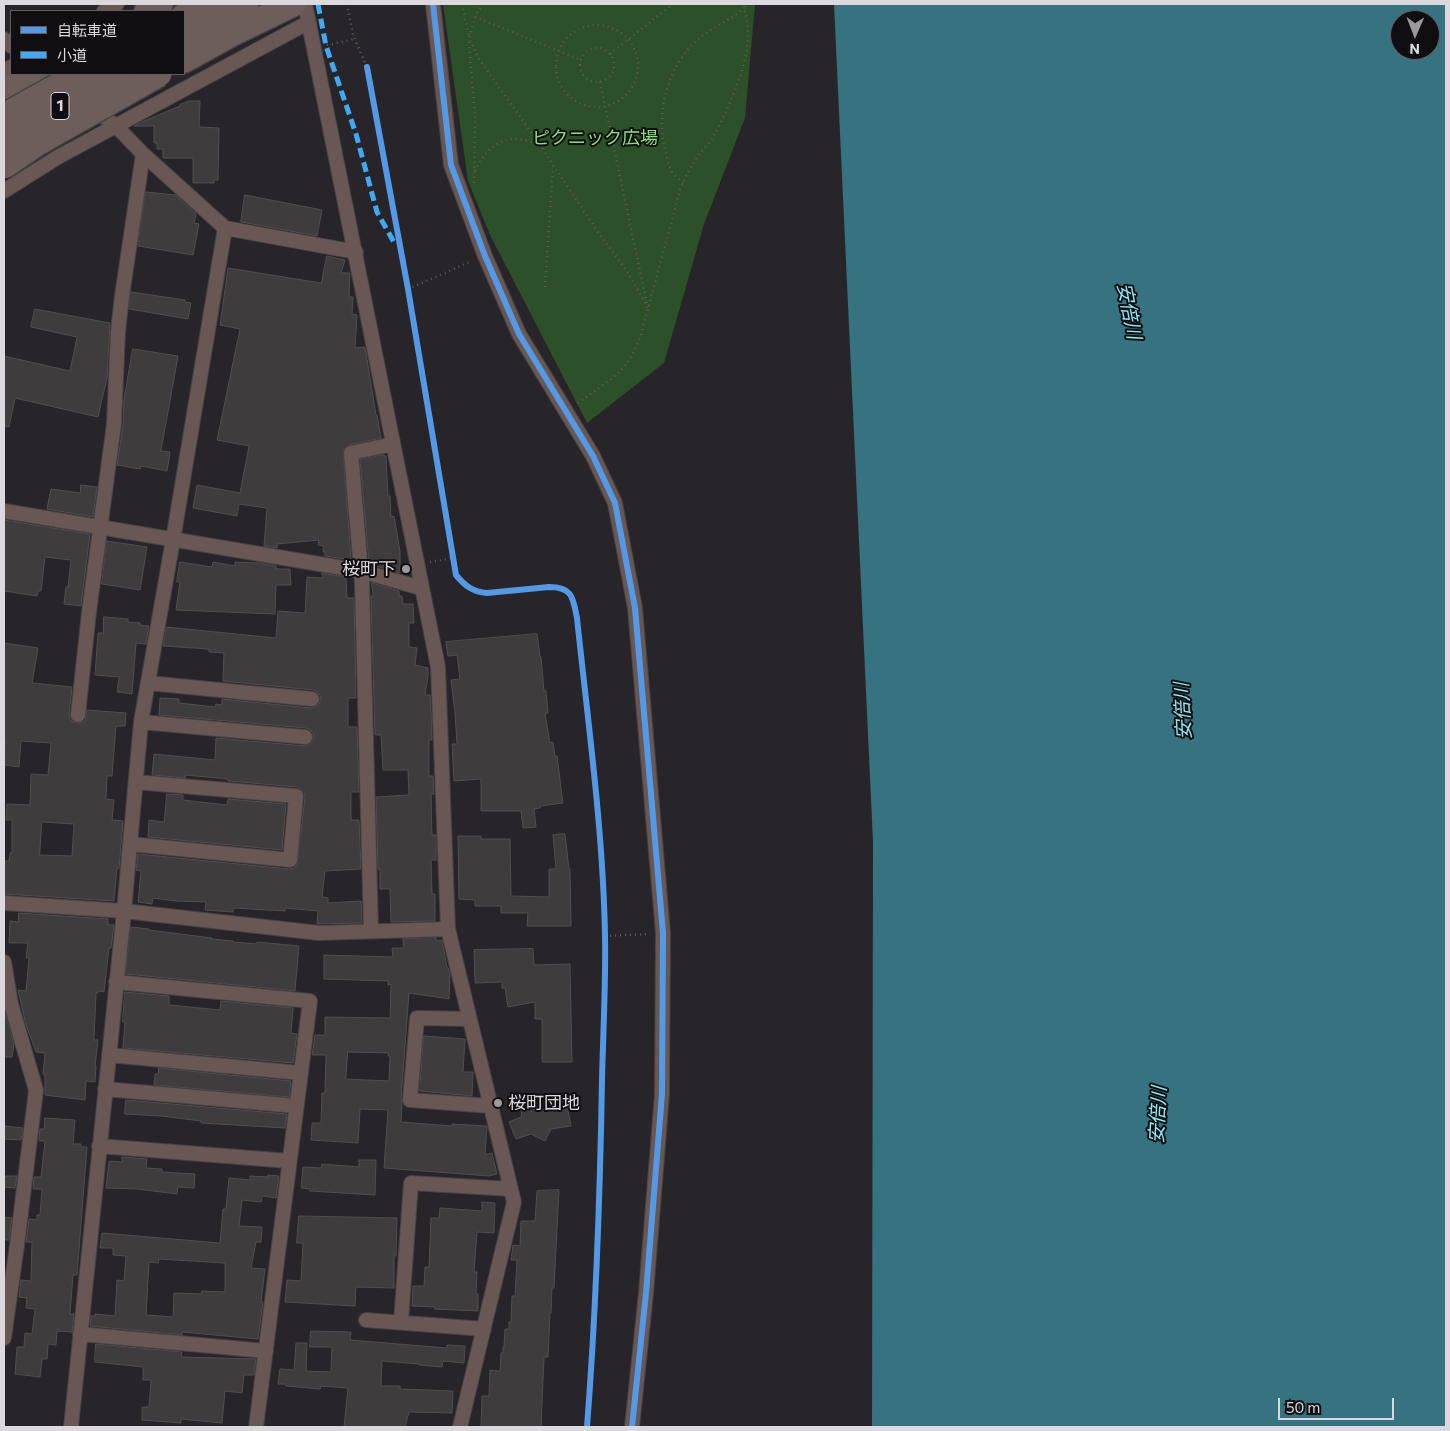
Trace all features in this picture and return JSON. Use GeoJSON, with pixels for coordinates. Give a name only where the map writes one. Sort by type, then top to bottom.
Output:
{"type":"FeatureCollection","features":[{"type":"Feature","properties":{"kind":"highway"},"geometry":{"type":"LineString","coordinates":[[149,10],[160,4]]}},
{"type":"Feature","properties":{"kind":"highway"},"geometry":{"type":"LineString","coordinates":[[185,15],[205,4]]}},
{"type":"Feature","properties":{"kind":"highway"},"geometry":{"type":"LineString","coordinates":[[185,36],[246,4]]}},
{"type":"Feature","properties":{"kind":"highway"},"geometry":{"type":"LineString","coordinates":[[185,59],[233,33],[301,13]]}},
{"type":"Feature","properties":{"kind":"highway"},"geometry":{"type":"LineString","coordinates":[[4,92],[34,75]]}},
{"type":"Feature","properties":{"kind":"highway","name":"1"},"geometry":{"type":"LineString","coordinates":[[4,116],[77,75]]}},
{"type":"Feature","properties":{"kind":"highway","name":"1"},"geometry":{"type":"LineString","coordinates":[[4,140],[116,75]]}},
{"type":"Feature","properties":{"kind":"highway"},"geometry":{"type":"LineString","coordinates":[[4,166],[39,142],[157,75]]}},
{"type":"Feature","properties":{"kind":"street"},"geometry":{"type":"LineString","coordinates":[[106,10],[117,4]]}},
{"type":"Feature","properties":{"kind":"street"},"geometry":{"type":"LineString","coordinates":[[4,192],[58,157],[116,126],[301,13],[305,4]]}},
{"type":"Feature","properties":{"kind":"street"},"geometry":{"type":"LineString","coordinates":[[433,4],[451,165],[485,256],[518,334],[593,456],[615,503],[633,598],[662,933],[662,1094],[646,1293],[632,1427]]}},
{"type":"Feature","properties":{"kind":"street"},"geometry":{"type":"LineString","coordinates":[[301,13],[356,252],[438,667],[448,929],[514,1202],[460,1427]]}},
{"type":"Feature","properties":{"kind":"street"},"geometry":{"type":"LineString","coordinates":[[47,75],[116,126],[143,154],[226,228],[356,252]]}},
{"type":"Feature","properties":{"kind":"street"},"geometry":{"type":"LineString","coordinates":[[78,715],[89,612],[114,424],[118,332],[122,296],[143,154]]}},
{"type":"Feature","properties":{"kind":"street"},"geometry":{"type":"LineString","coordinates":[[71,1427],[124,911],[141,722],[226,228]]}},
{"type":"Feature","properties":{"kind":"street"},"geometry":{"type":"LineString","coordinates":[[371,931],[361,571],[351,453],[393,444]]}},
{"type":"Feature","properties":{"kind":"street"},"geometry":{"type":"LineString","coordinates":[[4,511],[361,571],[421,588]]}},
{"type":"Feature","properties":{"kind":"street"},"geometry":{"type":"LineString","coordinates":[[148,683],[312,699]]}},
{"type":"Feature","properties":{"kind":"street"},"geometry":{"type":"LineString","coordinates":[[141,722],[305,737]]}},
{"type":"Feature","properties":{"kind":"street"},"geometry":{"type":"LineString","coordinates":[[130,844],[290,860],[296,796],[136,782]]}},
{"type":"Feature","properties":{"kind":"street"},"geometry":{"type":"LineString","coordinates":[[4,902],[124,911],[319,933],[448,929]]}},
{"type":"Feature","properties":{"kind":"street"},"geometry":{"type":"LineString","coordinates":[[4,962],[8,1004],[36,1090],[18,1246],[4,1338]]}},
{"type":"Feature","properties":{"kind":"street"},"geometry":{"type":"LineString","coordinates":[[116,982],[310,1001],[256,1427]]}},
{"type":"Feature","properties":{"kind":"street"},"geometry":{"type":"LineString","coordinates":[[470,1019],[417,1018],[410,1100],[491,1106]]}},
{"type":"Feature","properties":{"kind":"street"},"geometry":{"type":"LineString","coordinates":[[109,1055],[301,1073]]}},
{"type":"Feature","properties":{"kind":"street"},"geometry":{"type":"LineString","coordinates":[[105,1089],[296,1106]]}},
{"type":"Feature","properties":{"kind":"street"},"geometry":{"type":"LineString","coordinates":[[99,1146],[289,1161]]}},
{"type":"Feature","properties":{"kind":"street"},"geometry":{"type":"LineString","coordinates":[[401,1322],[411,1183],[511,1188]]}},
{"type":"Feature","properties":{"kind":"street"},"geometry":{"type":"LineString","coordinates":[[366,1320],[484,1329]]}},
{"type":"Feature","properties":{"kind":"street"},"geometry":{"type":"LineString","coordinates":[[80,1334],[266,1351]]}},
{"type":"Feature","properties":{"kind":"path"},"geometry":{"type":"LineString","coordinates":[[240,44],[314,4]]}},
{"type":"Feature","properties":{"kind":"path"},"geometry":{"type":"LineString","coordinates":[[347,4],[354,39],[367,67],[408,289],[456,575],[462,582],[477,592],[487,593],[557,587],[567,590],[573,599],[577,618],[596,799],[605,936],[600,1212],[587,1427]]}},
{"type":"Feature","properties":{"kind":"path"},"geometry":{"type":"LineString","coordinates":[[462,4],[469,38],[474,100],[474,188]]}},
{"type":"Feature","properties":{"kind":"path"},"geometry":{"type":"LineString","coordinates":[[483,4],[475,17],[469,38],[479,58],[600,235],[627,271],[648,308]]}},
{"type":"Feature","properties":{"kind":"path"},"geometry":{"type":"LineString","coordinates":[[610,54],[673,4]]}},
{"type":"Feature","properties":{"kind":"path"},"geometry":{"type":"LineString","coordinates":[[683,183],[671,170],[663,139],[662,119],[669,81],[684,54],[695,42],[707,32],[737,14],[745,6]]}},
{"type":"Feature","properties":{"kind":"path"},"geometry":{"type":"LineString","coordinates":[[567,411],[618,373],[627,363],[635,349],[641,335],[683,183],[698,156],[713,137],[738,82],[746,54],[748,35],[745,6]]}},
{"type":"Feature","properties":{"kind":"path"},"geometry":{"type":"LineString","coordinates":[[475,17],[581,60]]}},
{"type":"Feature","properties":{"kind":"path"},"geometry":{"type":"LineString","coordinates":[[596,24],[609,26],[621,32],[630,42],[636,54],[638,67],[635,80],[628,92],[618,101],[606,106],[592,106],[579,103],[567,95],[559,84],[555,70],[556,57],[559,51],[561,44],[570,34],[582,27],[596,24]]}},
{"type":"Feature","properties":{"kind":"path"},"geometry":{"type":"LineString","coordinates":[[326,46],[354,39]]}},
{"type":"Feature","properties":{"kind":"path"},"geometry":{"type":"LineString","coordinates":[[595,48],[606,50],[610,54],[614,65],[610,76],[600,82],[585,78],[580,68],[581,60],[585,53],[595,48]]}},
{"type":"Feature","properties":{"kind":"path"},"geometry":{"type":"LineString","coordinates":[[600,82],[648,308]]}},
{"type":"Feature","properties":{"kind":"path"},"geometry":{"type":"LineString","coordinates":[[475,172],[480,161],[490,149],[500,142],[513,139],[528,140],[540,146]]}},
{"type":"Feature","properties":{"kind":"path"},"geometry":{"type":"LineString","coordinates":[[545,287],[553,166]]}},
{"type":"Feature","properties":{"kind":"path"},"geometry":{"type":"LineString","coordinates":[[408,289],[485,256]]}},
{"type":"Feature","properties":{"kind":"path"},"geometry":{"type":"LineString","coordinates":[[417,564],[453,558]]}},
{"type":"Feature","properties":{"kind":"path"},"geometry":{"type":"LineString","coordinates":[[605,936],[662,933]]}},
{"type":"Feature","properties":{"kind":"green space","name":"ピクニック広場"},"geometry":{"type":"Polygon","coordinates":[[[443,4],[755,4],[745,118],[704,224],[664,363],[587,423],[491,237],[468,181],[443,4]]]}},
{"type":"Feature","properties":{"kind":"water","name":"安倍川"},"geometry":{"type":"Polygon","coordinates":[[[834,4],[1446,4],[1446,1427],[872,1427],[873,842],[834,4]]]}},
{"type":"Feature","properties":{"kind":"building"},"geometry":{"type":"Polygon","coordinates":[[[189,101],[200,101],[199,127],[219,128],[218,180],[214,180],[214,183],[193,183],[193,158],[163,158],[163,149],[157,149],[157,143],[154,143],[154,126],[134,126],[189,101]]]}},
{"type":"Feature","properties":{"kind":"building"},"geometry":{"type":"Polygon","coordinates":[[[146,192],[176,195],[196,214],[194,223],[199,224],[193,255],[138,246],[146,192]]]}},
{"type":"Feature","properties":{"kind":"building"},"geometry":{"type":"Polygon","coordinates":[[[245,195],[322,210],[317,236],[241,222],[245,195]]]}},
{"type":"Feature","properties":{"kind":"building"},"geometry":{"type":"Polygon","coordinates":[[[327,256],[345,260],[341,273],[350,273],[349,297],[353,297],[352,314],[357,315],[355,348],[365,347],[381,438],[349,445],[343,450],[351,560],[325,556],[325,552],[323,552],[324,546],[318,545],[319,540],[277,544],[277,548],[264,546],[267,508],[239,504],[237,516],[193,508],[197,485],[240,493],[249,446],[217,440],[240,329],[220,325],[228,268],[321,283],[327,256]]]}},
{"type":"Feature","properties":{"kind":"building"},"geometry":{"type":"Polygon","coordinates":[[[131,292],[185,300],[185,302],[191,303],[188,319],[129,309],[131,292]]]}},
{"type":"Feature","properties":{"kind":"building"},"geometry":{"type":"Polygon","coordinates":[[[35,309],[110,323],[107,378],[98,417],[15,398],[9,427],[4,426],[4,356],[70,371],[77,337],[31,327],[35,309]]]}},
{"type":"Feature","properties":{"kind":"building"},"geometry":{"type":"Polygon","coordinates":[[[133,349],[178,356],[161,451],[170,452],[167,471],[141,466],[140,469],[117,465],[123,425],[124,400],[133,349]]]}},
{"type":"Feature","properties":{"kind":"building"},"geometry":{"type":"Polygon","coordinates":[[[386,456],[391,517],[394,516],[400,551],[400,573],[369,564],[360,460],[386,456]]]}},
{"type":"Feature","properties":{"kind":"building"},"geometry":{"type":"Polygon","coordinates":[[[81,485],[97,487],[93,517],[47,509],[51,489],[80,493],[81,485]]]}},
{"type":"Feature","properties":{"kind":"building"},"geometry":{"type":"Polygon","coordinates":[[[4,520],[90,534],[81,606],[64,604],[71,560],[45,557],[41,591],[38,591],[37,596],[4,591],[4,520]]]}},
{"type":"Feature","properties":{"kind":"building"},"geometry":{"type":"Polygon","coordinates":[[[107,541],[147,547],[140,590],[102,584],[107,541]]]}},
{"type":"Feature","properties":{"kind":"building"},"geometry":{"type":"Polygon","coordinates":[[[180,562],[212,567],[213,562],[235,566],[235,562],[276,566],[276,569],[290,569],[291,585],[276,585],[275,614],[176,610],[180,582],[177,582],[180,562]]]}},
{"type":"Feature","properties":{"kind":"building"},"geometry":{"type":"Polygon","coordinates":[[[322,573],[346,577],[347,598],[354,598],[356,698],[348,698],[348,727],[357,727],[359,792],[351,792],[351,820],[359,820],[361,869],[325,871],[322,897],[328,898],[328,903],[361,901],[362,923],[317,924],[318,911],[285,908],[285,911],[234,908],[233,912],[205,910],[206,902],[153,898],[152,904],[138,902],[141,871],[136,870],[138,854],[289,869],[297,865],[305,797],[301,789],[297,787],[228,781],[228,779],[185,775],[185,778],[152,775],[154,754],[215,760],[216,738],[305,746],[312,742],[313,733],[306,728],[159,715],[160,698],[179,699],[179,703],[215,707],[216,704],[222,705],[222,699],[311,708],[319,704],[320,695],[313,690],[223,681],[224,653],[209,652],[209,649],[163,646],[166,627],[276,638],[278,611],[305,613],[307,577],[323,578],[322,573]]]}},
{"type":"Feature","properties":{"kind":"building"},"geometry":{"type":"Polygon","coordinates":[[[372,583],[399,591],[403,604],[413,604],[414,623],[409,623],[409,647],[417,648],[415,665],[428,668],[425,695],[430,695],[431,711],[432,740],[429,740],[429,776],[433,776],[434,794],[431,794],[432,835],[436,835],[436,860],[431,860],[432,894],[435,894],[435,921],[391,922],[390,889],[380,889],[376,797],[409,795],[408,770],[383,770],[381,735],[375,735],[372,583]]]}},
{"type":"Feature","properties":{"kind":"building"},"geometry":{"type":"Polygon","coordinates":[[[104,617],[128,619],[128,622],[149,626],[146,644],[136,643],[132,694],[117,692],[119,677],[95,675],[98,633],[103,633],[104,617]]]}},
{"type":"Feature","properties":{"kind":"building"},"geometry":{"type":"Polygon","coordinates":[[[537,634],[544,691],[546,691],[548,713],[545,714],[550,743],[553,742],[555,756],[557,756],[563,803],[540,806],[540,808],[534,809],[536,827],[523,828],[521,811],[481,811],[481,779],[454,781],[452,744],[457,744],[451,680],[460,679],[457,655],[448,656],[446,642],[537,634]]]}},
{"type":"Feature","properties":{"kind":"building"},"geometry":{"type":"Polygon","coordinates":[[[4,643],[38,648],[32,683],[72,687],[69,715],[73,722],[78,724],[85,721],[87,710],[126,713],[125,726],[116,726],[112,776],[107,776],[106,799],[114,800],[112,820],[123,821],[114,901],[4,894],[4,861],[9,861],[10,853],[12,853],[12,820],[6,820],[7,804],[30,805],[31,774],[48,775],[51,743],[21,741],[19,767],[4,765],[4,643]],[[42,822],[40,855],[72,856],[74,824],[42,822]]]}},
{"type":"Feature","properties":{"kind":"building"},"geometry":{"type":"Polygon","coordinates":[[[167,794],[183,795],[183,800],[227,805],[228,799],[286,804],[282,850],[148,837],[149,820],[164,822],[167,794]]]}},
{"type":"Feature","properties":{"kind":"building"},"geometry":{"type":"Polygon","coordinates":[[[565,834],[570,869],[571,926],[527,926],[528,913],[501,913],[501,906],[475,906],[475,900],[459,899],[458,836],[481,836],[481,839],[510,839],[511,896],[549,897],[549,869],[556,869],[553,835],[565,834]]]}},
{"type":"Feature","properties":{"kind":"building"},"geometry":{"type":"Polygon","coordinates":[[[19,913],[108,919],[108,925],[114,925],[111,948],[109,948],[104,992],[98,991],[96,993],[94,1040],[98,1040],[95,1082],[86,1081],[85,1100],[45,1095],[45,1075],[43,1074],[45,1053],[36,1052],[26,1025],[18,990],[26,991],[29,958],[26,958],[28,943],[9,943],[10,921],[18,922],[19,913]]]}},
{"type":"Feature","properties":{"kind":"building"},"geometry":{"type":"Polygon","coordinates":[[[131,927],[233,942],[299,946],[295,991],[126,974],[131,927]]]}},
{"type":"Feature","properties":{"kind":"building"},"geometry":{"type":"Polygon","coordinates":[[[436,938],[436,941],[442,940],[447,968],[450,974],[449,999],[409,993],[401,1122],[452,1126],[452,1124],[487,1126],[485,1155],[492,1153],[497,1174],[489,1176],[384,1168],[388,1110],[360,1109],[358,1143],[311,1140],[312,1123],[321,1123],[322,1093],[325,1093],[326,1055],[312,1055],[315,1035],[325,1035],[325,1017],[390,1018],[391,984],[388,985],[388,981],[324,979],[324,955],[393,957],[392,948],[404,948],[403,939],[436,938]],[[348,1052],[346,1079],[389,1081],[389,1053],[348,1052]]]}},
{"type":"Feature","properties":{"kind":"building"},"geometry":{"type":"Polygon","coordinates":[[[533,949],[534,965],[570,964],[572,1062],[542,1062],[542,1019],[535,1019],[535,1002],[508,1007],[505,988],[502,988],[502,982],[475,983],[474,950],[533,949]]]}},
{"type":"Feature","properties":{"kind":"building"},"geometry":{"type":"Polygon","coordinates":[[[125,992],[169,996],[169,1005],[220,1010],[221,1001],[293,1008],[291,1033],[297,1034],[293,1063],[123,1048],[125,992]]]}},
{"type":"Feature","properties":{"kind":"building"},"geometry":{"type":"Polygon","coordinates":[[[4,1010],[14,1044],[12,1057],[4,1057],[4,1010]]]}},
{"type":"Feature","properties":{"kind":"building"},"geometry":{"type":"Polygon","coordinates":[[[424,1036],[465,1039],[463,1072],[473,1072],[472,1096],[420,1091],[424,1036]]]}},
{"type":"Feature","properties":{"kind":"building"},"geometry":{"type":"Polygon","coordinates":[[[159,1068],[291,1081],[289,1097],[154,1085],[155,1074],[158,1074],[159,1068]]]}},
{"type":"Feature","properties":{"kind":"building"},"geometry":{"type":"Polygon","coordinates":[[[126,1100],[287,1114],[285,1128],[201,1123],[201,1121],[161,1116],[125,1114],[126,1100]]]}},
{"type":"Feature","properties":{"kind":"building"},"geometry":{"type":"Polygon","coordinates":[[[522,1102],[541,1102],[541,1109],[567,1104],[571,1126],[551,1129],[545,1141],[531,1134],[516,1139],[509,1122],[521,1117],[522,1102]]]}},
{"type":"Feature","properties":{"kind":"building"},"geometry":{"type":"Polygon","coordinates":[[[45,1118],[75,1120],[73,1144],[81,1144],[81,1147],[87,1147],[77,1275],[73,1275],[70,1314],[74,1314],[72,1332],[57,1331],[56,1345],[48,1344],[47,1359],[42,1359],[40,1377],[15,1374],[17,1347],[24,1347],[25,1333],[32,1334],[35,1309],[26,1308],[27,1298],[19,1297],[21,1280],[31,1281],[32,1242],[26,1242],[29,1219],[37,1220],[37,1215],[40,1215],[42,1189],[33,1189],[34,1177],[41,1177],[45,1141],[39,1141],[40,1129],[44,1129],[45,1118]]]}},
{"type":"Feature","properties":{"kind":"building"},"geometry":{"type":"Polygon","coordinates":[[[4,1126],[23,1128],[21,1140],[4,1139],[4,1126]]]}},
{"type":"Feature","properties":{"kind":"building"},"geometry":{"type":"Polygon","coordinates":[[[122,1157],[147,1159],[146,1168],[162,1169],[162,1172],[195,1174],[194,1188],[178,1187],[177,1194],[137,1189],[106,1188],[109,1161],[122,1162],[122,1157]]]}},
{"type":"Feature","properties":{"kind":"building"},"geometry":{"type":"Polygon","coordinates":[[[359,1160],[376,1160],[375,1195],[310,1191],[310,1189],[301,1188],[303,1167],[321,1168],[322,1164],[359,1167],[359,1160]]]}},
{"type":"Feature","properties":{"kind":"building"},"geometry":{"type":"Polygon","coordinates":[[[268,1175],[279,1176],[276,1198],[262,1196],[261,1202],[242,1200],[239,1226],[262,1227],[261,1242],[256,1242],[251,1268],[265,1269],[258,1339],[182,1332],[182,1335],[90,1326],[91,1316],[95,1316],[95,1314],[115,1316],[117,1280],[124,1281],[126,1256],[113,1255],[113,1248],[100,1248],[102,1233],[220,1243],[223,1209],[226,1209],[229,1178],[250,1180],[250,1176],[268,1177],[268,1175]],[[159,1259],[158,1263],[149,1262],[146,1315],[173,1317],[174,1293],[201,1294],[202,1291],[225,1292],[225,1263],[159,1259]]]}},
{"type":"Feature","properties":{"kind":"building"},"geometry":{"type":"Polygon","coordinates":[[[4,1176],[17,1176],[15,1188],[4,1187],[4,1176]]]}},
{"type":"Feature","properties":{"kind":"building"},"geometry":{"type":"Polygon","coordinates":[[[559,1190],[554,1288],[552,1288],[548,1357],[544,1357],[541,1427],[481,1427],[482,1396],[489,1396],[490,1370],[500,1371],[505,1329],[509,1329],[509,1322],[511,1322],[512,1296],[515,1296],[517,1260],[511,1260],[513,1245],[520,1246],[521,1221],[535,1221],[537,1191],[559,1190]]]}},
{"type":"Feature","properties":{"kind":"building"},"geometry":{"type":"Polygon","coordinates":[[[482,1202],[495,1203],[494,1233],[477,1232],[474,1272],[477,1272],[476,1294],[478,1294],[478,1311],[412,1306],[413,1286],[424,1286],[425,1267],[429,1267],[431,1218],[439,1218],[440,1208],[482,1211],[482,1202]]]}},
{"type":"Feature","properties":{"kind":"building"},"geometry":{"type":"Polygon","coordinates":[[[299,1216],[397,1218],[394,1288],[356,1287],[355,1306],[285,1302],[287,1280],[301,1281],[303,1243],[297,1243],[299,1216]]]}},
{"type":"Feature","properties":{"kind":"building"},"geometry":{"type":"Polygon","coordinates":[[[4,1217],[12,1218],[9,1240],[4,1240],[4,1217]]]}},
{"type":"Feature","properties":{"kind":"building"},"geometry":{"type":"Polygon","coordinates":[[[311,1331],[351,1332],[350,1340],[447,1348],[447,1345],[465,1346],[464,1363],[443,1361],[442,1367],[382,1361],[381,1386],[400,1386],[400,1389],[453,1391],[452,1413],[409,1412],[405,1427],[344,1427],[348,1388],[321,1386],[320,1389],[278,1384],[280,1369],[294,1370],[296,1343],[307,1343],[306,1371],[331,1372],[332,1347],[310,1347],[311,1331]]]}},
{"type":"Feature","properties":{"kind":"building"},"geometry":{"type":"Polygon","coordinates":[[[96,1344],[182,1352],[181,1357],[256,1359],[254,1375],[244,1375],[242,1393],[225,1391],[222,1423],[181,1419],[181,1423],[142,1420],[142,1407],[149,1407],[151,1380],[143,1380],[143,1367],[95,1362],[96,1344]]]}},
{"type":"Feature","properties":{"kind":"marked path"},"geometry":{"type":"LineString","coordinates":[[318,4],[326,46],[356,134],[377,212],[395,244]]}},
{"type":"Feature","properties":{"kind":"cycle path"},"geometry":{"type":"LineString","coordinates":[[433,4],[451,165],[485,256],[519,334],[593,456],[615,503],[635,608],[663,933],[662,1094],[646,1293],[632,1427]]}},
{"type":"Feature","properties":{"kind":"cycle path"},"geometry":{"type":"LineString","coordinates":[[367,67],[408,289],[456,575],[470,588],[487,593],[549,587],[563,589],[573,599],[577,618],[598,816],[605,935],[599,1211],[587,1427]]}},
{"type":"Feature","properties":{"kind":"place","name":"桜町下"},"geometry":{"type":"Point","coordinates":[406,569]}},
{"type":"Feature","properties":{"kind":"place","name":"桜町団地"},"geometry":{"type":"Point","coordinates":[498,1103]}}]}
